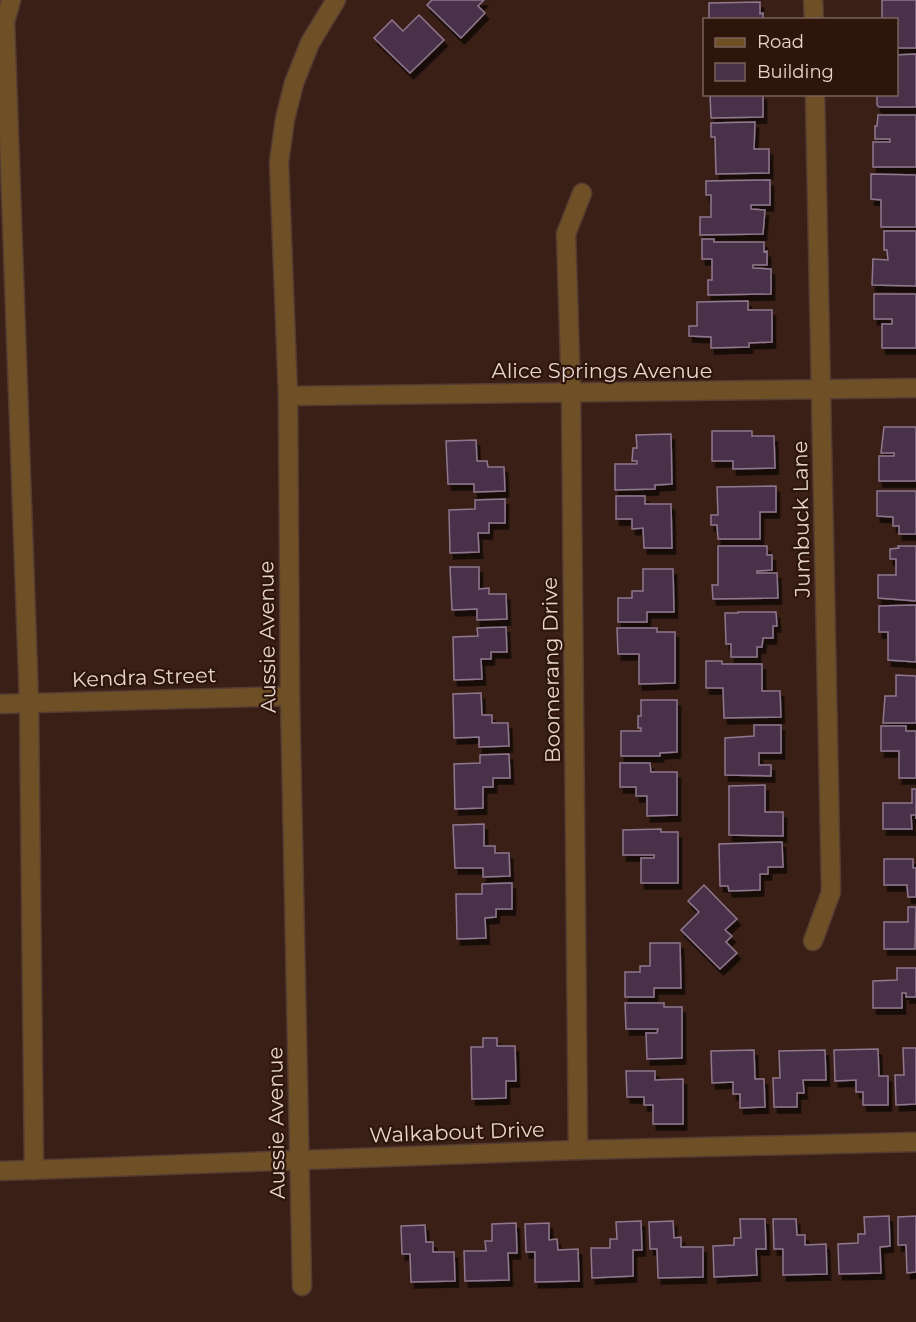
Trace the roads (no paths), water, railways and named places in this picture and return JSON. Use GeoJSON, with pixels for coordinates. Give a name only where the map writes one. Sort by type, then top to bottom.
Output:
{"type":"FeatureCollection","features":[{"type":"Feature","properties":{"kind":"street"},"geometry":{"type":"LineString","coordinates":[[11,0],[5,22],[7,216],[29,703],[34,1170]]}},
{"type":"Feature","properties":{"kind":"street","name":"Aussie Avenue"},"geometry":{"type":"LineString","coordinates":[[302,1286],[290,696],[288,396],[279,162],[285,119],[294,83],[310,43],[336,0]]}},
{"type":"Feature","properties":{"kind":"street"},"geometry":{"type":"LineString","coordinates":[[813,0],[814,18]]}},
{"type":"Feature","properties":{"kind":"street","name":"Jumbuck Lane"},"geometry":{"type":"LineString","coordinates":[[813,940],[831,892],[815,96]]}},
{"type":"Feature","properties":{"kind":"street","name":"Boomerang Drive"},"geometry":{"type":"LineString","coordinates":[[578,1150],[571,392],[566,234],[582,194]]}},
{"type":"Feature","properties":{"kind":"street","name":"Alice Springs Avenue"},"geometry":{"type":"LineString","coordinates":[[288,396],[916,388]]}},
{"type":"Feature","properties":{"kind":"street","name":"Kendra Street"},"geometry":{"type":"LineString","coordinates":[[0,704],[290,696]]}},
{"type":"Feature","properties":{"kind":"street","name":"Walkabout Drive"},"geometry":{"type":"LineString","coordinates":[[0,1171],[578,1150],[916,1142]]}}]}
